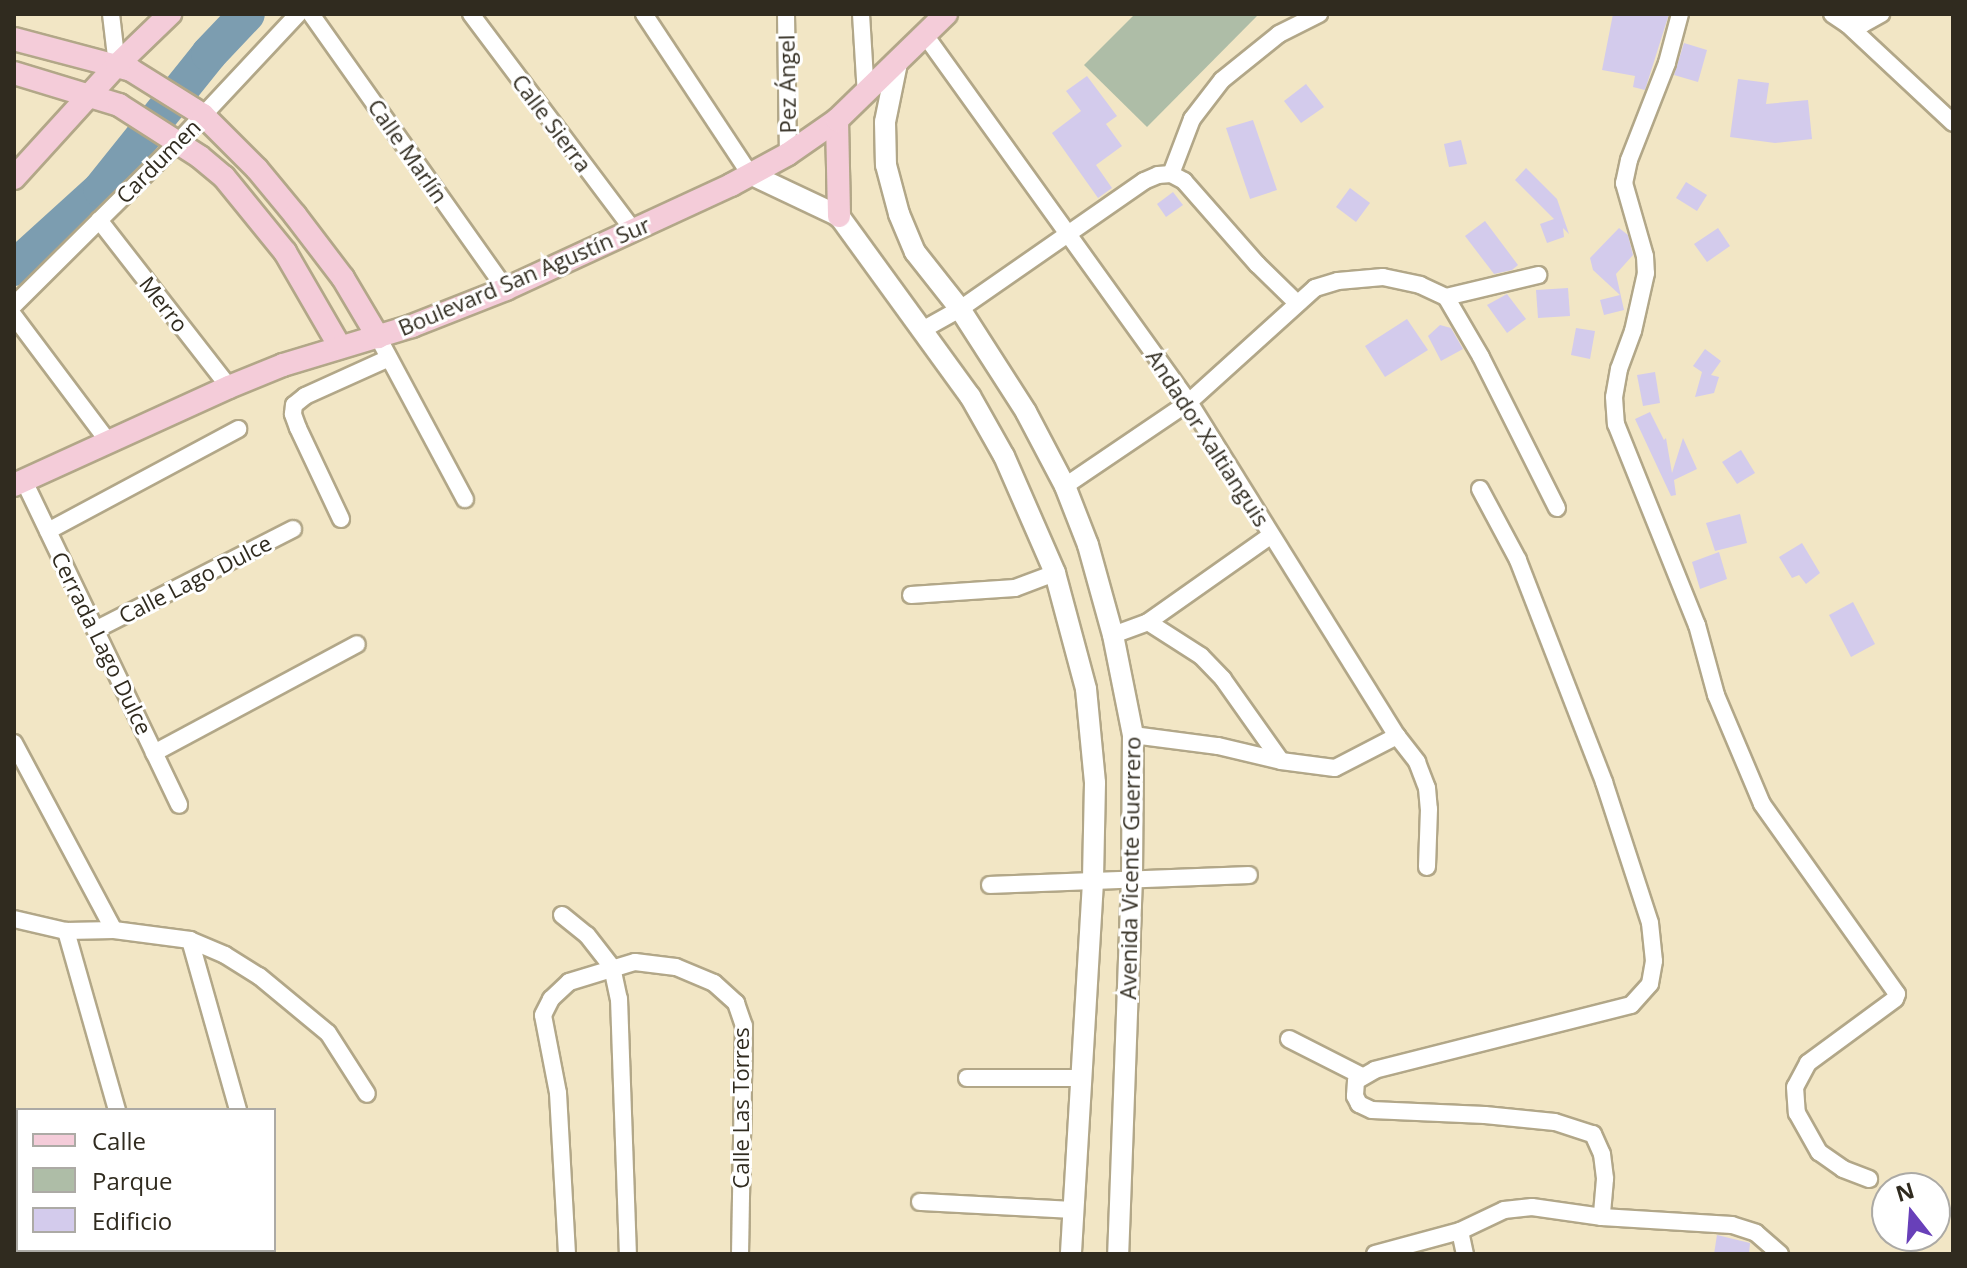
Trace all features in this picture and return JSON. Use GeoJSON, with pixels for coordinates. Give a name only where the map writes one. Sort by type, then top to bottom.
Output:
{"type":"FeatureCollection","features":[{"type":"Feature","properties":{"kind":"main road"},"geometry":{"type":"LineString","coordinates":[[14,178],[117,65],[170,14]]}},
{"type":"Feature","properties":{"kind":"main road","name":"Boulevard San Agustín Sur"},"geometry":{"type":"LineString","coordinates":[[19,483],[229,387],[340,347],[378,337],[506,289],[750,174],[788,154],[837,120],[946,14]]}},
{"type":"Feature","properties":{"kind":"main road"},"geometry":{"type":"LineString","coordinates":[[14,39],[117,65],[144,76],[196,111],[257,169],[295,215],[343,278],[378,337]]}},
{"type":"Feature","properties":{"kind":"main road"},"geometry":{"type":"LineString","coordinates":[[14,73],[119,105],[171,136],[224,177],[285,252],[340,347]]}},
{"type":"Feature","properties":{"kind":"main road"},"geometry":{"type":"LineString","coordinates":[[837,120],[839,216]]}},
{"type":"Feature","properties":{"kind":"street"},"geometry":{"type":"LineString","coordinates":[[111,14],[117,65]]}},
{"type":"Feature","properties":{"kind":"street","name":"Cardumen"},"geometry":{"type":"LineString","coordinates":[[14,305],[99,220],[171,136],[298,14]]}},
{"type":"Feature","properties":{"kind":"street","name":"Calle Marlín"},"geometry":{"type":"LineString","coordinates":[[311,14],[506,289]]}},
{"type":"Feature","properties":{"kind":"street","name":"Calle Sierra"},"geometry":{"type":"LineString","coordinates":[[471,14],[634,231]]}},
{"type":"Feature","properties":{"kind":"street"},"geometry":{"type":"LineString","coordinates":[[644,14],[655,21],[750,174]]}},
{"type":"Feature","properties":{"kind":"street","name":"Pez Ángel"},"geometry":{"type":"LineString","coordinates":[[786,14],[788,154]]}},
{"type":"Feature","properties":{"kind":"street"},"geometry":{"type":"LineString","coordinates":[[861,14],[866,95]]}},
{"type":"Feature","properties":{"kind":"street"},"geometry":{"type":"LineString","coordinates":[[1171,174],[1192,119],[1222,80],[1279,34],[1319,14]]}},
{"type":"Feature","properties":{"kind":"street"},"geometry":{"type":"LineString","coordinates":[[1680,14],[1624,183],[1645,256],[1646,273],[1633,331],[1619,369],[1614,397],[1616,424],[1697,625],[1716,695],[1762,804],[1897,994],[1895,999],[1808,1063],[1795,1087],[1797,1113],[1819,1152],[1843,1169],[1869,1179]]}},
{"type":"Feature","properties":{"kind":"street"},"geometry":{"type":"LineString","coordinates":[[1832,14],[1847,24],[1953,123]]}},
{"type":"Feature","properties":{"kind":"street"},"geometry":{"type":"LineString","coordinates":[[1847,24],[1863,24],[1881,14]]}},
{"type":"Feature","properties":{"kind":"street","name":"Andador Xaltianguis"},"geometry":{"type":"LineString","coordinates":[[925,35],[1189,402],[1270,536],[1397,736],[1417,762],[1427,788],[1427,867]]}},
{"type":"Feature","properties":{"kind":"street","name":"Avenida Vicente Guerrero"},"geometry":{"type":"LineString","coordinates":[[897,63],[885,122],[886,165],[899,214],[915,252],[960,309],[1026,412],[1065,486],[1088,545],[1113,635],[1133,735],[1132,877],[1118,1254]]}},
{"type":"Feature","properties":{"kind":"street","name":"Avenida Vicente Guerrero"},"geometry":{"type":"LineString","coordinates":[[750,174],[839,216],[970,396],[1004,456],[1055,573],[1086,689],[1095,783],[1093,882],[1071,1254]]}},
{"type":"Feature","properties":{"kind":"street"},"geometry":{"type":"LineString","coordinates":[[924,329],[960,309],[1144,181],[1171,174],[1184,181],[1257,264],[1296,302]]}},
{"type":"Feature","properties":{"kind":"street","name":"Merro"},"geometry":{"type":"LineString","coordinates":[[99,220],[229,387]]}},
{"type":"Feature","properties":{"kind":"street"},"geometry":{"type":"LineString","coordinates":[[1446,297],[1538,275]]}},
{"type":"Feature","properties":{"kind":"street"},"geometry":{"type":"LineString","coordinates":[[1065,486],[1189,402],[1315,288],[1338,281],[1383,277],[1420,285],[1446,297],[1481,357],[1557,508]]}},
{"type":"Feature","properties":{"kind":"street"},"geometry":{"type":"LineString","coordinates":[[14,316],[110,444]]}},
{"type":"Feature","properties":{"kind":"street"},"geometry":{"type":"LineString","coordinates":[[378,337],[465,499]]}},
{"type":"Feature","properties":{"kind":"street"},"geometry":{"type":"LineString","coordinates":[[341,519],[298,428],[293,414],[294,405],[305,396],[389,358]]}},
{"type":"Feature","properties":{"kind":"street"},"geometry":{"type":"LineString","coordinates":[[48,531],[238,429]]}},
{"type":"Feature","properties":{"kind":"street","name":"Cerrada Lago Dulce"},"geometry":{"type":"LineString","coordinates":[[19,483],[48,531],[97,629],[179,805]]}},
{"type":"Feature","properties":{"kind":"street"},"geometry":{"type":"LineString","coordinates":[[1480,489],[1518,560],[1539,609],[1612,807],[1650,923],[1654,961],[1650,984],[1631,1005],[1362,1076],[1356,1081],[1355,1096],[1359,1104],[1372,1110],[1555,1122],[1593,1134],[1602,1154],[1605,1179],[1602,1217]]}},
{"type":"Feature","properties":{"kind":"street","name":"Calle Lago Dulce"},"geometry":{"type":"LineString","coordinates":[[97,629],[293,529]]}},
{"type":"Feature","properties":{"kind":"street"},"geometry":{"type":"LineString","coordinates":[[1113,635],[1148,622],[1270,536]]}},
{"type":"Feature","properties":{"kind":"street"},"geometry":{"type":"LineString","coordinates":[[911,595],[1015,588],[1055,573]]}},
{"type":"Feature","properties":{"kind":"street"},"geometry":{"type":"LineString","coordinates":[[1148,622],[1201,656],[1223,679],[1281,761]]}},
{"type":"Feature","properties":{"kind":"street"},"geometry":{"type":"LineString","coordinates":[[154,753],[357,644]]}},
{"type":"Feature","properties":{"kind":"street"},"geometry":{"type":"LineString","coordinates":[[1133,735],[1218,746],[1281,761],[1335,768],[1397,736]]}},
{"type":"Feature","properties":{"kind":"street"},"geometry":{"type":"LineString","coordinates":[[14,743],[114,930]]}},
{"type":"Feature","properties":{"kind":"street"},"geometry":{"type":"LineString","coordinates":[[990,885],[1093,882],[1132,877],[1249,875]]}},
{"type":"Feature","properties":{"kind":"street"},"geometry":{"type":"LineString","coordinates":[[562,915],[587,935],[612,967],[619,999],[623,1050],[622,1163],[628,1254]]}},
{"type":"Feature","properties":{"kind":"street"},"geometry":{"type":"LineString","coordinates":[[14,919],[66,931],[114,930],[190,940],[225,955],[294,1003],[328,1033],[367,1094]]}},
{"type":"Feature","properties":{"kind":"street"},"geometry":{"type":"LineString","coordinates":[[66,931],[116,1108]]}},
{"type":"Feature","properties":{"kind":"street"},"geometry":{"type":"LineString","coordinates":[[190,940],[237,1108]]}},
{"type":"Feature","properties":{"kind":"street","name":"Calle Las Torres"},"geometry":{"type":"LineString","coordinates":[[567,1254],[558,1093],[543,1015],[551,999],[569,982],[635,962],[676,967],[714,983],[736,1003],[744,1026],[740,1254]]}},
{"type":"Feature","properties":{"kind":"street"},"geometry":{"type":"LineString","coordinates":[[1289,1039],[1362,1076]]}},
{"type":"Feature","properties":{"kind":"street"},"geometry":{"type":"LineString","coordinates":[[967,1078],[1083,1078]]}},
{"type":"Feature","properties":{"kind":"street"},"geometry":{"type":"LineString","coordinates":[[920,1202],[1075,1210]]}},
{"type":"Feature","properties":{"kind":"street"},"geometry":{"type":"LineString","coordinates":[[1375,1254],[1460,1231],[1504,1210],[1532,1207],[1602,1217],[1732,1225],[1756,1233],[1780,1254]]}},
{"type":"Feature","properties":{"kind":"street"},"geometry":{"type":"LineString","coordinates":[[1460,1231],[1465,1254]]}},
{"type":"Feature","properties":{"kind":"green space"},"geometry":{"type":"Polygon","coordinates":[[[1135,14],[1259,14],[1147,127],[1084,65],[1135,14]]]}},
{"type":"Feature","properties":{"kind":"building"},"geometry":{"type":"Polygon","coordinates":[[[1613,14],[1669,14],[1645,90],[1633,87],[1635,76],[1602,70],[1613,14]]]}},
{"type":"Feature","properties":{"kind":"building"},"geometry":{"type":"Polygon","coordinates":[[[1684,43],[1707,50],[1698,82],[1674,75],[1684,43]]]}},
{"type":"Feature","properties":{"kind":"building"},"geometry":{"type":"Polygon","coordinates":[[[1087,76],[1117,116],[1106,124],[1122,146],[1096,165],[1112,188],[1098,198],[1052,133],[1081,111],[1066,91],[1087,76]]]}},
{"type":"Feature","properties":{"kind":"building"},"geometry":{"type":"Polygon","coordinates":[[[1738,79],[1769,83],[1766,104],[1808,100],[1812,139],[1775,143],[1730,137],[1738,79]]]}},
{"type":"Feature","properties":{"kind":"building"},"geometry":{"type":"Polygon","coordinates":[[[1306,84],[1324,107],[1301,123],[1284,101],[1306,84]]]}},
{"type":"Feature","properties":{"kind":"building"},"geometry":{"type":"Polygon","coordinates":[[[1253,120],[1277,190],[1250,199],[1226,128],[1253,120]]]}},
{"type":"Feature","properties":{"kind":"building"},"geometry":{"type":"Polygon","coordinates":[[[1461,140],[1467,164],[1449,167],[1444,144],[1461,140]]]}},
{"type":"Feature","properties":{"kind":"building"},"geometry":{"type":"Polygon","coordinates":[[[1526,168],[1557,199],[1569,234],[1563,228],[1564,237],[1547,243],[1540,224],[1554,219],[1515,180],[1526,168]]]}},
{"type":"Feature","properties":{"kind":"building"},"geometry":{"type":"Polygon","coordinates":[[[1686,182],[1707,195],[1697,211],[1676,198],[1686,182]]]}},
{"type":"Feature","properties":{"kind":"building"},"geometry":{"type":"Polygon","coordinates":[[[1350,188],[1370,203],[1356,222],[1336,207],[1350,188]]]}},
{"type":"Feature","properties":{"kind":"building"},"geometry":{"type":"Polygon","coordinates":[[[1173,192],[1183,205],[1166,217],[1157,204],[1173,192]]]}},
{"type":"Feature","properties":{"kind":"building"},"geometry":{"type":"Polygon","coordinates":[[[1485,221],[1518,265],[1512,270],[1494,274],[1465,236],[1485,221]]]}},
{"type":"Feature","properties":{"kind":"building"},"geometry":{"type":"Polygon","coordinates":[[[1619,228],[1628,235],[1633,255],[1616,274],[1624,310],[1604,315],[1600,300],[1620,295],[1593,270],[1590,258],[1619,228]]]}},
{"type":"Feature","properties":{"kind":"building"},"geometry":{"type":"Polygon","coordinates":[[[1718,228],[1730,246],[1707,262],[1694,244],[1718,228]]]}},
{"type":"Feature","properties":{"kind":"building"},"geometry":{"type":"Polygon","coordinates":[[[1568,288],[1570,316],[1538,318],[1536,290],[1568,288]]]}},
{"type":"Feature","properties":{"kind":"building"},"geometry":{"type":"Polygon","coordinates":[[[1507,294],[1526,319],[1507,333],[1487,305],[1507,294]]]}},
{"type":"Feature","properties":{"kind":"building"},"geometry":{"type":"Polygon","coordinates":[[[1407,319],[1428,350],[1385,377],[1365,346],[1407,319]]]}},
{"type":"Feature","properties":{"kind":"building"},"geometry":{"type":"Polygon","coordinates":[[[1440,325],[1451,328],[1463,349],[1441,361],[1428,336],[1440,325]]]}},
{"type":"Feature","properties":{"kind":"building"},"geometry":{"type":"Polygon","coordinates":[[[1576,328],[1595,331],[1590,359],[1571,355],[1576,328]]]}},
{"type":"Feature","properties":{"kind":"building"},"geometry":{"type":"Polygon","coordinates":[[[1705,349],[1721,361],[1711,375],[1719,377],[1714,393],[1695,397],[1702,372],[1693,366],[1705,349]]]}},
{"type":"Feature","properties":{"kind":"building"},"geometry":{"type":"Polygon","coordinates":[[[1655,372],[1660,403],[1643,406],[1637,375],[1655,372]]]}},
{"type":"Feature","properties":{"kind":"building"},"geometry":{"type":"Polygon","coordinates":[[[1650,412],[1664,440],[1666,438],[1672,473],[1683,438],[1697,469],[1674,480],[1676,495],[1671,496],[1635,419],[1650,412]]]}},
{"type":"Feature","properties":{"kind":"building"},"geometry":{"type":"Polygon","coordinates":[[[1741,450],[1755,473],[1737,484],[1722,462],[1741,450]]]}},
{"type":"Feature","properties":{"kind":"building"},"geometry":{"type":"Polygon","coordinates":[[[1740,514],[1747,543],[1715,551],[1706,523],[1740,514]]]}},
{"type":"Feature","properties":{"kind":"building"},"geometry":{"type":"Polygon","coordinates":[[[1802,543],[1820,573],[1806,584],[1799,575],[1792,578],[1779,557],[1802,543]]]}},
{"type":"Feature","properties":{"kind":"building"},"geometry":{"type":"Polygon","coordinates":[[[1719,552],[1727,579],[1700,589],[1692,562],[1719,552]]]}},
{"type":"Feature","properties":{"kind":"building"},"geometry":{"type":"Polygon","coordinates":[[[1853,602],[1875,644],[1851,657],[1829,615],[1853,602]]]}},
{"type":"Feature","properties":{"kind":"building"},"geometry":{"type":"Polygon","coordinates":[[[1717,1235],[1750,1243],[1749,1254],[1714,1254],[1717,1235]]]}},
{"type":"Feature","properties":{"kind":"waterway"},"geometry":{"type":"LineString","coordinates":[[14,268],[101,189],[209,54],[247,14]]}}]}
